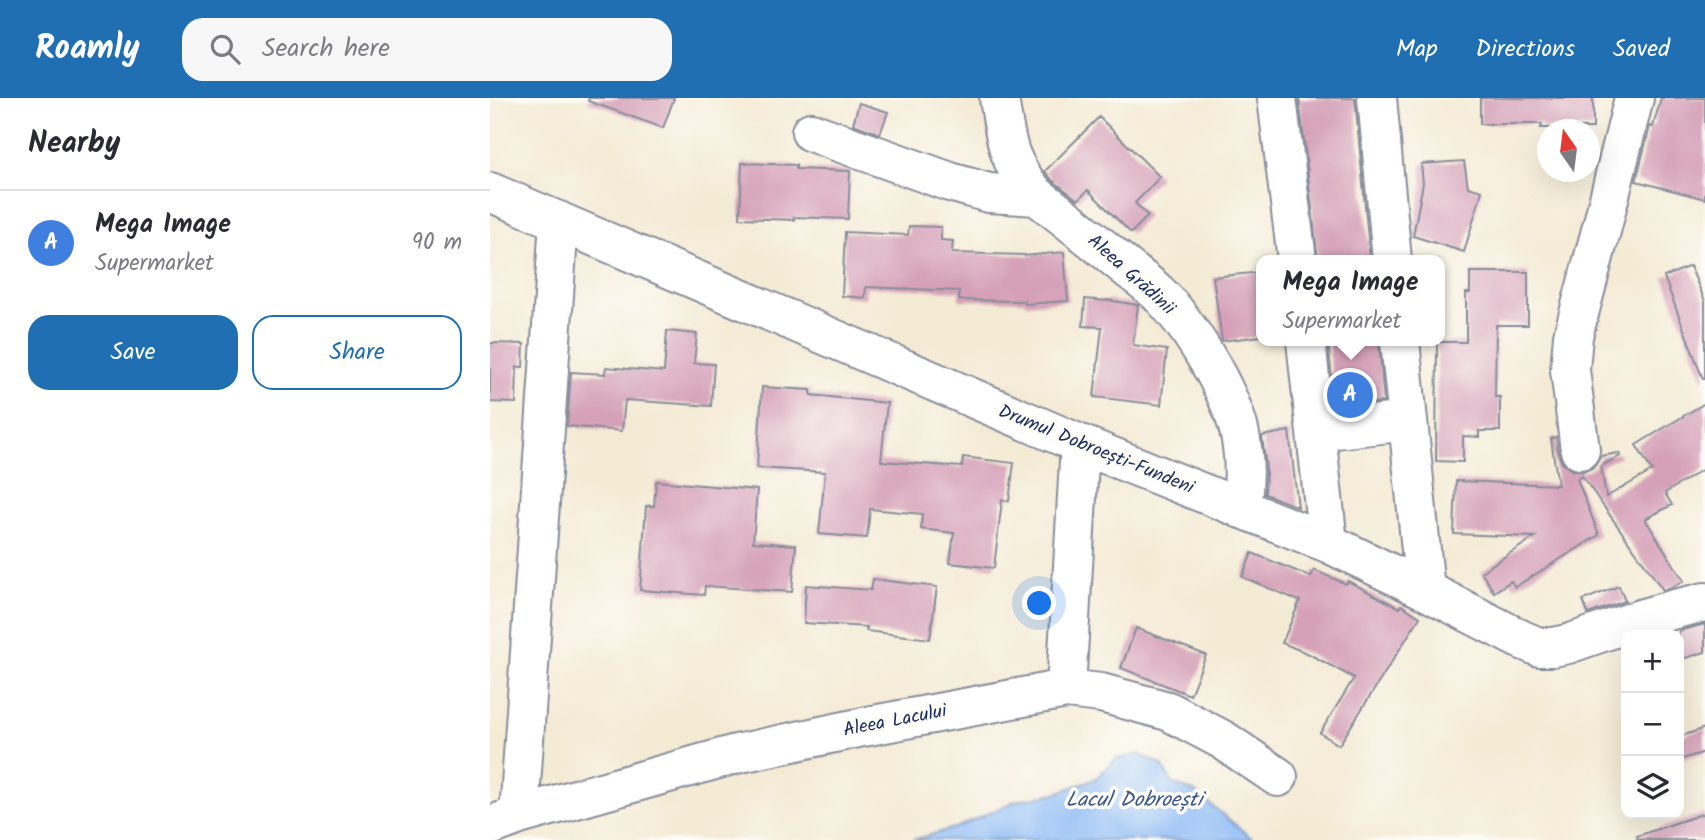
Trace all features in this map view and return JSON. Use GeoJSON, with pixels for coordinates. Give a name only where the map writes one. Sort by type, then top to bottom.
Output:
{"type":"FeatureCollection","features":[{"type":"Feature","properties":{"kind":"street","name":"Aleea Grădinii"},"geometry":{"type":"LineString","coordinates":[[999,98],[1006,142],[1014,166],[1024,181],[1037,196],[1158,294],[1205,354],[1239,429],[1244,487],[1241,509]]}},
{"type":"Feature","properties":{"kind":"street"},"geometry":{"type":"LineString","coordinates":[[1277,98],[1296,255]]}},
{"type":"Feature","properties":{"kind":"street"},"geometry":{"type":"LineString","coordinates":[[1377,98],[1392,255]]}},
{"type":"Feature","properties":{"kind":"street"},"geometry":{"type":"LineString","coordinates":[[1580,450],[1570,370],[1573,336],[1634,98]]}},
{"type":"Feature","properties":{"kind":"street"},"geometry":{"type":"LineString","coordinates":[[811,132],[950,182],[989,193],[1037,196]]}},
{"type":"Feature","properties":{"kind":"street","name":"Drumul Dobroești-Fundeni"},"geometry":{"type":"LineString","coordinates":[[490,192],[1080,444],[1328,543],[1539,647],[1553,647],[1640,619],[1705,602]]}},
{"type":"Feature","properties":{"kind":"street"},"geometry":{"type":"LineString","coordinates":[[505,820],[559,221]]}},
{"type":"Feature","properties":{"kind":"street"},"geometry":{"type":"LineString","coordinates":[[1307,346],[1328,543]]}},
{"type":"Feature","properties":{"kind":"street"},"geometry":{"type":"LineString","coordinates":[[1400,346],[1425,590]]}},
{"type":"Feature","properties":{"kind":"street"},"geometry":{"type":"LineString","coordinates":[[1317,431],[1408,421]]}},
{"type":"Feature","properties":{"kind":"street"},"geometry":{"type":"LineString","coordinates":[[1066,690],[1080,444]]}},
{"type":"Feature","properties":{"kind":"street","name":"Aleea Lacului"},"geometry":{"type":"LineString","coordinates":[[505,820],[736,754],[863,727],[1066,690],[1101,693],[1168,711],[1223,740],[1278,776]]}},
{"type":"Feature","properties":{"kind":"water","name":"Lacul Dobroești"},"geometry":{"type":"Polygon","coordinates":[[[1139,754],[1162,765],[1172,783],[1195,792],[1254,840],[913,840],[958,827],[1015,801],[1056,793],[1095,779],[1116,759],[1139,754]]]}},
{"type":"Feature","properties":{"kind":"building"},"geometry":{"type":"Polygon","coordinates":[[[589,98],[674,98],[663,128],[588,101],[589,98]]]}},
{"type":"Feature","properties":{"kind":"building"},"geometry":{"type":"Polygon","coordinates":[[[1299,98],[1355,98],[1370,255],[1317,255],[1299,98]]]}},
{"type":"Feature","properties":{"kind":"building"},"geometry":{"type":"Polygon","coordinates":[[[1480,98],[1593,98],[1593,119],[1537,119],[1537,124],[1480,124],[1480,98]]]}},
{"type":"Feature","properties":{"kind":"building"},"geometry":{"type":"Polygon","coordinates":[[[1661,98],[1705,98],[1705,199],[1636,181],[1650,126],[1653,127],[1661,98]]]}},
{"type":"Feature","properties":{"kind":"building"},"geometry":{"type":"Polygon","coordinates":[[[859,103],[888,112],[880,134],[853,124],[859,103]]]}},
{"type":"Feature","properties":{"kind":"building"},"geometry":{"type":"Polygon","coordinates":[[[1099,117],[1160,177],[1135,203],[1148,216],[1131,233],[1088,190],[1078,200],[1052,180],[1045,171],[1099,117]]]}},
{"type":"Feature","properties":{"kind":"building"},"geometry":{"type":"Polygon","coordinates":[[[1464,161],[1468,187],[1482,191],[1464,252],[1413,236],[1423,183],[1421,164],[1464,161]]]}},
{"type":"Feature","properties":{"kind":"building"},"geometry":{"type":"Polygon","coordinates":[[[742,163],[850,171],[848,219],[740,218],[742,163]]]}},
{"type":"Feature","properties":{"kind":"building"},"geometry":{"type":"Polygon","coordinates":[[[909,226],[941,227],[941,240],[953,241],[952,253],[1026,255],[1024,256],[1064,252],[1068,301],[1025,304],[1025,301],[959,300],[959,291],[866,287],[865,298],[842,296],[845,232],[908,235],[909,226]]]}},
{"type":"Feature","properties":{"kind":"building"},"geometry":{"type":"Polygon","coordinates":[[[1690,266],[1705,301],[1705,379],[1664,277],[1690,266]]]}},
{"type":"Feature","properties":{"kind":"building"},"geometry":{"type":"Polygon","coordinates":[[[1470,272],[1528,272],[1528,325],[1496,325],[1495,397],[1500,397],[1500,431],[1479,431],[1479,437],[1463,436],[1463,462],[1436,461],[1437,346],[1445,346],[1445,342],[1466,342],[1466,293],[1470,293],[1470,272]]]}},
{"type":"Feature","properties":{"kind":"building"},"geometry":{"type":"Polygon","coordinates":[[[1256,273],[1256,337],[1222,341],[1213,277],[1256,273]]]}},
{"type":"Feature","properties":{"kind":"building"},"geometry":{"type":"Polygon","coordinates":[[[1085,299],[1138,305],[1133,345],[1167,350],[1161,405],[1094,397],[1102,327],[1083,326],[1085,299]]]}},
{"type":"Feature","properties":{"kind":"building"},"geometry":{"type":"Polygon","coordinates":[[[667,331],[697,334],[694,363],[714,364],[711,406],[625,400],[622,431],[567,426],[571,372],[605,374],[606,367],[664,372],[667,331]]]}},
{"type":"Feature","properties":{"kind":"building"},"geometry":{"type":"Polygon","coordinates":[[[490,343],[524,344],[523,367],[517,367],[516,403],[490,402],[490,343]]]}},
{"type":"Feature","properties":{"kind":"building"},"geometry":{"type":"Polygon","coordinates":[[[1329,346],[1379,346],[1384,402],[1335,407],[1329,346]]]}},
{"type":"Feature","properties":{"kind":"building"},"geometry":{"type":"Polygon","coordinates":[[[762,387],[811,390],[811,395],[887,403],[881,461],[962,467],[963,457],[1014,463],[1009,501],[1002,500],[994,568],[950,563],[954,533],[921,529],[922,514],[870,509],[867,538],[819,534],[825,472],[757,468],[762,387]]]}},
{"type":"Feature","properties":{"kind":"building"},"geometry":{"type":"Polygon","coordinates":[[[1705,403],[1705,468],[1665,493],[1672,505],[1645,519],[1684,581],[1663,590],[1582,476],[1577,479],[1599,535],[1515,587],[1511,581],[1494,592],[1481,572],[1535,537],[1454,534],[1456,481],[1558,485],[1551,439],[1556,437],[1562,463],[1572,470],[1583,472],[1594,467],[1601,456],[1619,453],[1620,456],[1601,466],[1606,497],[1652,471],[1636,445],[1705,403]]]}},
{"type":"Feature","properties":{"kind":"building"},"geometry":{"type":"Polygon","coordinates":[[[1289,431],[1298,507],[1265,494],[1266,469],[1262,436],[1289,431]]]}},
{"type":"Feature","properties":{"kind":"building"},"geometry":{"type":"Polygon","coordinates":[[[656,481],[757,490],[753,542],[796,545],[792,592],[705,586],[704,595],[640,590],[646,506],[654,506],[656,481]]]}},
{"type":"Feature","properties":{"kind":"building"},"geometry":{"type":"Polygon","coordinates":[[[1252,553],[1311,577],[1314,570],[1346,584],[1348,581],[1399,608],[1401,605],[1420,617],[1339,745],[1320,733],[1354,678],[1282,643],[1300,601],[1242,577],[1252,553]]]}},
{"type":"Feature","properties":{"kind":"building"},"geometry":{"type":"Polygon","coordinates":[[[873,579],[937,587],[930,639],[866,631],[867,627],[804,623],[806,585],[871,590],[873,579]]]}},
{"type":"Feature","properties":{"kind":"building"},"geometry":{"type":"Polygon","coordinates":[[[1619,586],[1625,601],[1588,614],[1583,600],[1619,586]]]}},
{"type":"Feature","properties":{"kind":"building"},"geometry":{"type":"Polygon","coordinates":[[[1705,624],[1705,652],[1684,658],[1683,630],[1705,624]]]}},
{"type":"Feature","properties":{"kind":"building"},"geometry":{"type":"Polygon","coordinates":[[[1136,628],[1206,655],[1190,695],[1121,668],[1136,628]]]}},
{"type":"Feature","properties":{"kind":"building"},"geometry":{"type":"Polygon","coordinates":[[[1705,728],[1705,752],[1684,758],[1684,735],[1705,728]]]}},
{"type":"Feature","properties":{"kind":"building"},"geometry":{"type":"Polygon","coordinates":[[[1705,813],[1705,840],[1638,840],[1637,836],[1705,813]]]}},
{"type":"Feature","properties":{"kind":"place","name":"Mega Image"},"geometry":{"type":"Point","coordinates":[1350,395]}}]}
